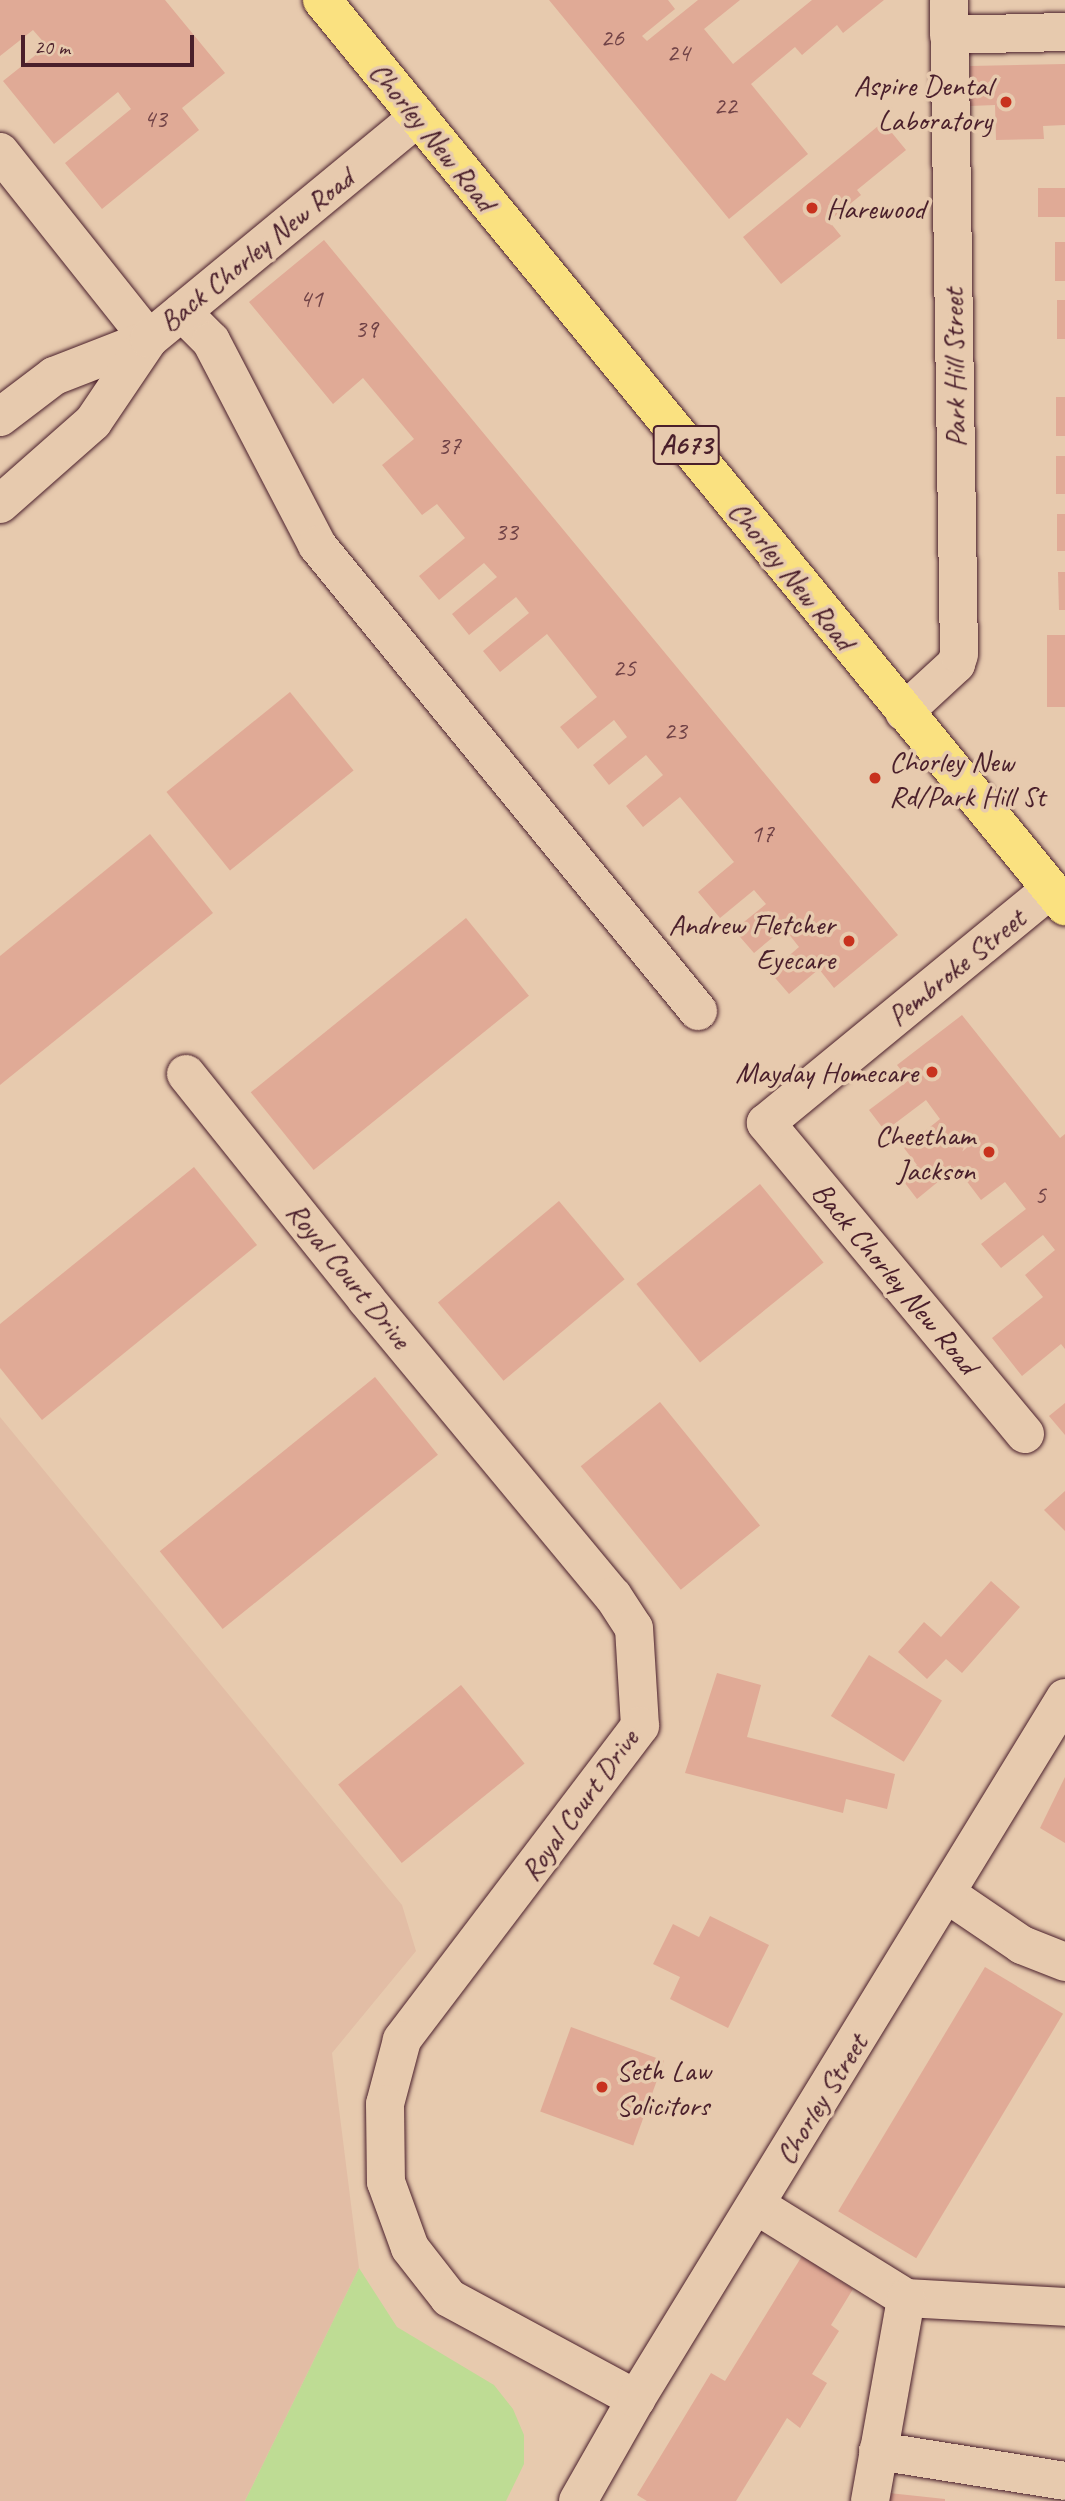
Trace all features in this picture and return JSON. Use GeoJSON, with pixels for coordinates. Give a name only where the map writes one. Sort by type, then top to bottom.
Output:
{"type":"FeatureCollection","features":[{"type":"Feature","properties":{"kind":"main road","name":"Chorley New Road"},"geometry":{"type":"LineString","coordinates":[[322,0],[1060,906]]}},
{"type":"Feature","properties":{"kind":"street"},"geometry":{"type":"LineString","coordinates":[[949,17],[1065,32]]}},
{"type":"Feature","properties":{"kind":"street","name":"Park Hill Street"},"geometry":{"type":"LineString","coordinates":[[904,712],[956,664],[959,654],[949,17]]}},
{"type":"Feature","properties":{"kind":"street","name":"Back Chorley New Road"},"geometry":{"type":"LineString","coordinates":[[0,152],[149,339],[418,117]]}},
{"type":"Feature","properties":{"kind":"street"},"geometry":{"type":"LineString","coordinates":[[182,312],[211,341],[317,545],[698,1011]]}},
{"type":"Feature","properties":{"kind":"street"},"geometry":{"type":"LineString","coordinates":[[0,417],[54,376],[149,339]]}},
{"type":"Feature","properties":{"kind":"street"},"geometry":{"type":"LineString","coordinates":[[0,504],[93,422],[149,339]]}},
{"type":"Feature","properties":{"kind":"street","name":"Pembroke Street"},"geometry":{"type":"LineString","coordinates":[[766,1123],[1060,906]]}},
{"type":"Feature","properties":{"kind":"street","name":"Royal Court Drive"},"geometry":{"type":"LineString","coordinates":[[186,1074],[366,1300],[596,1576],[634,1628],[640,1726],[402,2040],[385,2104],[386,2182],[410,2248],[449,2298],[636,2399]]}},
{"type":"Feature","properties":{"kind":"street","name":"Back Chorley New Road"},"geometry":{"type":"LineString","coordinates":[[766,1123],[1025,1434]]}},
{"type":"Feature","properties":{"kind":"street","name":"Chorley Street"},"geometry":{"type":"LineString","coordinates":[[585,2498],[636,2399],[1065,1698]]}},
{"type":"Feature","properties":{"kind":"street"},"geometry":{"type":"LineString","coordinates":[[947,1894],[1022,1945],[1065,1962]]}},
{"type":"Feature","properties":{"kind":"street"},"geometry":{"type":"LineString","coordinates":[[756,2205],[906,2298],[1065,2307]]}},
{"type":"Feature","properties":{"kind":"street"},"geometry":{"type":"LineString","coordinates":[[870,2501],[906,2298]]}},
{"type":"Feature","properties":{"kind":"street"},"geometry":{"type":"LineString","coordinates":[[878,2451],[1065,2482]]}},
{"type":"Feature","properties":{"kind":"shaded area"},"geometry":{"type":"Polygon","coordinates":[[[0,1417],[402,1905],[416,1951],[332,2053],[359,2268],[245,2501],[0,2501],[0,1417]]]}},
{"type":"Feature","properties":{"kind":"green space"},"geometry":{"type":"Polygon","coordinates":[[[359,2268],[397,2327],[494,2385],[513,2409],[524,2435],[524,2464],[506,2501],[245,2501],[359,2268]]]}},
{"type":"Feature","properties":{"kind":"building"},"geometry":{"type":"Polygon","coordinates":[[[0,0],[165,0],[225,73],[182,108],[199,130],[102,209],[65,163],[131,109],[118,92],[54,144],[3,81],[47,46],[33,30],[0,56],[0,0]]]}},
{"type":"Feature","properties":{"kind":"building"},"geometry":{"type":"Polygon","coordinates":[[[549,0],[668,0],[675,9],[642,36],[647,41],[698,0],[740,0],[704,29],[733,64],[812,0],[884,0],[843,33],[837,25],[802,55],[795,47],[751,84],[808,154],[729,219],[549,0]]]}},
{"type":"Feature","properties":{"kind":"building","name":"Aspire Dental Laboratory"},"geometry":{"type":"Polygon","coordinates":[[[1065,64],[1065,125],[1043,126],[1044,139],[996,140],[995,105],[970,106],[970,66],[1065,64]]]}},
{"type":"Feature","properties":{"kind":"building","name":"Harewood"},"geometry":{"type":"Polygon","coordinates":[[[883,122],[906,150],[857,190],[861,195],[829,221],[841,236],[781,284],[743,237],[883,122]]]}},
{"type":"Feature","properties":{"kind":"building"},"geometry":{"type":"Polygon","coordinates":[[[1038,188],[1065,188],[1065,217],[1038,217],[1038,188]]]}},
{"type":"Feature","properties":{"kind":"building"},"geometry":{"type":"Polygon","coordinates":[[[324,240],[898,935],[834,988],[819,969],[789,994],[770,972],[799,947],[784,928],[754,953],[734,930],[766,904],[754,890],[720,918],[698,892],[734,862],[680,797],[643,827],[626,806],[663,775],[646,755],[609,785],[593,765],[627,737],[614,720],[578,749],[560,727],[597,697],[547,634],[500,672],[483,651],[529,613],[516,597],[469,635],[452,614],[497,577],[484,563],[439,600],[419,576],[465,538],[437,504],[422,515],[382,465],[414,439],[363,378],[333,404],[249,302],[324,240]]]}},
{"type":"Feature","properties":{"kind":"building"},"geometry":{"type":"Polygon","coordinates":[[[1055,242],[1065,242],[1065,281],[1055,281],[1055,242]]]}},
{"type":"Feature","properties":{"kind":"building"},"geometry":{"type":"Polygon","coordinates":[[[1057,300],[1065,300],[1065,339],[1057,339],[1057,300]]]}},
{"type":"Feature","properties":{"kind":"building"},"geometry":{"type":"Polygon","coordinates":[[[1056,397],[1065,397],[1065,436],[1056,436],[1056,397]]]}},
{"type":"Feature","properties":{"kind":"building"},"geometry":{"type":"Polygon","coordinates":[[[1056,456],[1065,456],[1065,494],[1056,494],[1056,456]]]}},
{"type":"Feature","properties":{"kind":"building"},"geometry":{"type":"Polygon","coordinates":[[[1057,514],[1065,514],[1065,551],[1057,551],[1057,514]]]}},
{"type":"Feature","properties":{"kind":"building"},"geometry":{"type":"Polygon","coordinates":[[[1058,572],[1065,572],[1065,610],[1059,610],[1058,572]]]}},
{"type":"Feature","properties":{"kind":"building"},"geometry":{"type":"Polygon","coordinates":[[[1047,635],[1065,635],[1065,707],[1047,707],[1047,635]]]}},
{"type":"Feature","properties":{"kind":"building"},"geometry":{"type":"Polygon","coordinates":[[[290,692],[354,770],[230,871],[166,792],[290,692]]]}},
{"type":"Feature","properties":{"kind":"building"},"geometry":{"type":"Polygon","coordinates":[[[150,834],[213,913],[0,1085],[0,956],[150,834]]]}},
{"type":"Feature","properties":{"kind":"building"},"geometry":{"type":"Polygon","coordinates":[[[466,918],[529,996],[314,1170],[251,1092],[466,918]]]}},
{"type":"Feature","properties":{"kind":"building"},"geometry":{"type":"Polygon","coordinates":[[[962,1015],[1060,1138],[1065,1134],[1065,1349],[1061,1344],[1022,1376],[992,1338],[1043,1297],[1025,1275],[1055,1250],[1043,1235],[1001,1268],[981,1244],[1026,1209],[1005,1182],[981,1200],[956,1167],[917,1199],[901,1178],[917,1165],[904,1148],[940,1119],[926,1100],[885,1131],[869,1110],[909,1080],[897,1065],[962,1015]]]}},
{"type":"Feature","properties":{"kind":"building"},"geometry":{"type":"Polygon","coordinates":[[[194,1167],[257,1245],[42,1420],[0,1368],[0,1324],[194,1167]]]}},
{"type":"Feature","properties":{"kind":"building"},"geometry":{"type":"Polygon","coordinates":[[[760,1184],[824,1262],[700,1363],[636,1284],[760,1184]]]}},
{"type":"Feature","properties":{"kind":"building"},"geometry":{"type":"Polygon","coordinates":[[[559,1201],[625,1279],[504,1381],[438,1303],[559,1201]]]}},
{"type":"Feature","properties":{"kind":"building"},"geometry":{"type":"Polygon","coordinates":[[[375,1377],[438,1455],[223,1629],[160,1551],[375,1377]]]}},
{"type":"Feature","properties":{"kind":"building"},"geometry":{"type":"Polygon","coordinates":[[[660,1402],[760,1526],[681,1590],[581,1466],[660,1402]]]}},
{"type":"Feature","properties":{"kind":"building"},"geometry":{"type":"Polygon","coordinates":[[[1065,1403],[1065,1435],[1049,1416],[1065,1403]]]}},
{"type":"Feature","properties":{"kind":"building"},"geometry":{"type":"Polygon","coordinates":[[[1065,1491],[1065,1531],[1044,1510],[1065,1491]]]}},
{"type":"Feature","properties":{"kind":"building"},"geometry":{"type":"Polygon","coordinates":[[[991,1581],[1020,1607],[962,1673],[946,1659],[927,1679],[898,1652],[924,1622],[941,1637],[991,1581]]]}},
{"type":"Feature","properties":{"kind":"building"},"geometry":{"type":"Polygon","coordinates":[[[869,1655],[942,1701],[904,1762],[831,1716],[869,1655]]]}},
{"type":"Feature","properties":{"kind":"building"},"geometry":{"type":"Polygon","coordinates":[[[717,1673],[761,1685],[747,1737],[895,1774],[887,1809],[846,1799],[843,1813],[685,1773],[717,1673]]]}},
{"type":"Feature","properties":{"kind":"building"},"geometry":{"type":"Polygon","coordinates":[[[461,1685],[525,1763],[402,1863],[338,1784],[461,1685]]]}},
{"type":"Feature","properties":{"kind":"building"},"geometry":{"type":"Polygon","coordinates":[[[1065,1777],[1065,1843],[1040,1828],[1065,1777]]]}},
{"type":"Feature","properties":{"kind":"building"},"geometry":{"type":"Polygon","coordinates":[[[710,1916],[769,1945],[728,2028],[670,1999],[680,1977],[653,1964],[673,1924],[699,1937],[710,1916]]]}},
{"type":"Feature","properties":{"kind":"building"},"geometry":{"type":"Polygon","coordinates":[[[985,1967],[1063,2014],[916,2258],[838,2211],[985,1967]]]}},
{"type":"Feature","properties":{"kind":"building","name":"Seth Law Solicitors"},"geometry":{"type":"Polygon","coordinates":[[[571,2027],[664,2061],[633,2145],[540,2112],[571,2027]]]}},
{"type":"Feature","properties":{"kind":"building"},"geometry":{"type":"Polygon","coordinates":[[[802,2256],[853,2289],[831,2325],[839,2331],[812,2374],[827,2383],[800,2428],[787,2418],[736,2501],[647,2501],[637,2495],[711,2373],[725,2381],[802,2256]]]}},
{"type":"Feature","properties":{"kind":"building"},"geometry":{"type":"Polygon","coordinates":[[[889,2493],[945,2499],[945,2501],[887,2501],[889,2493]]]}},
{"type":"Feature","properties":{"kind":"place","name":"Aspire Dental Laboratory"},"geometry":{"type":"Point","coordinates":[1006,102]}},
{"type":"Feature","properties":{"kind":"place","name":"Harewood"},"geometry":{"type":"Point","coordinates":[812,208]}},
{"type":"Feature","properties":{"kind":"place","name":"Chorley New Rd/Park Hill St"},"geometry":{"type":"Point","coordinates":[875,778]}},
{"type":"Feature","properties":{"kind":"place","name":"Andrew Fletcher Eyecare"},"geometry":{"type":"Point","coordinates":[849,941]}},
{"type":"Feature","properties":{"kind":"place","name":"Mayday Homecare"},"geometry":{"type":"Point","coordinates":[932,1072]}},
{"type":"Feature","properties":{"kind":"place","name":"Cheetham Jackson"},"geometry":{"type":"Point","coordinates":[989,1152]}},
{"type":"Feature","properties":{"kind":"place","name":"Seth Law Solicitors"},"geometry":{"type":"Point","coordinates":[602,2087]}}]}
